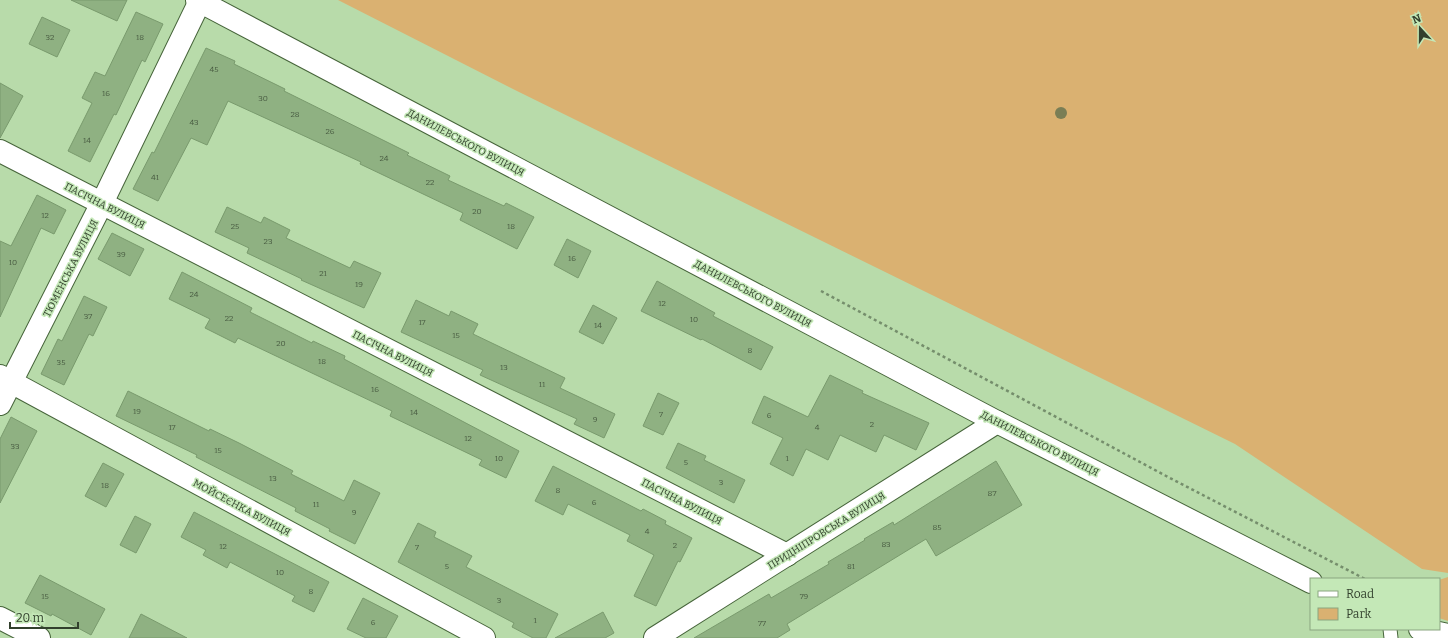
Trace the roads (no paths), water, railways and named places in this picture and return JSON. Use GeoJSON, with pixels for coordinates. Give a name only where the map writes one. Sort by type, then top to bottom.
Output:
{"type":"FeatureCollection","features":[{"type":"Feature","properties":{"kind":"street","name":"ТЮМЕНСЬКА ВУЛИЦЯ"},"geometry":{"type":"LineString","coordinates":[[0,404],[6,380],[102,204],[199,1]]}},
{"type":"Feature","properties":{"kind":"street","name":"ДАНИЛЕВСЬКОГО ВУЛИЦЯ"},"geometry":{"type":"LineString","coordinates":[[199,1],[998,422],[1310,581]]}},
{"type":"Feature","properties":{"kind":"street","name":"ПАСІЧНА ВУЛИЦЯ"},"geometry":{"type":"LineString","coordinates":[[0,151],[787,555]]}},
{"type":"Feature","properties":{"kind":"street","name":"МОЙСЕЄНКА ВУЛИЦЯ"},"geometry":{"type":"LineString","coordinates":[[6,380],[484,638]]}},
{"type":"Feature","properties":{"kind":"street","name":"ПРИДНІПРОВСЬКА ВУЛИЦЯ"},"geometry":{"type":"LineString","coordinates":[[655,638],[998,422]]}},
{"type":"Feature","properties":{"kind":"street"},"geometry":{"type":"LineString","coordinates":[[0,618],[39,638]]}},
{"type":"Feature","properties":{"kind":"street"},"geometry":{"type":"LineString","coordinates":[[1405,630],[1419,638]]}},
{"type":"Feature","properties":{"kind":"street"},"geometry":{"type":"LineString","coordinates":[[1425,630],[1448,635]]}}]}
